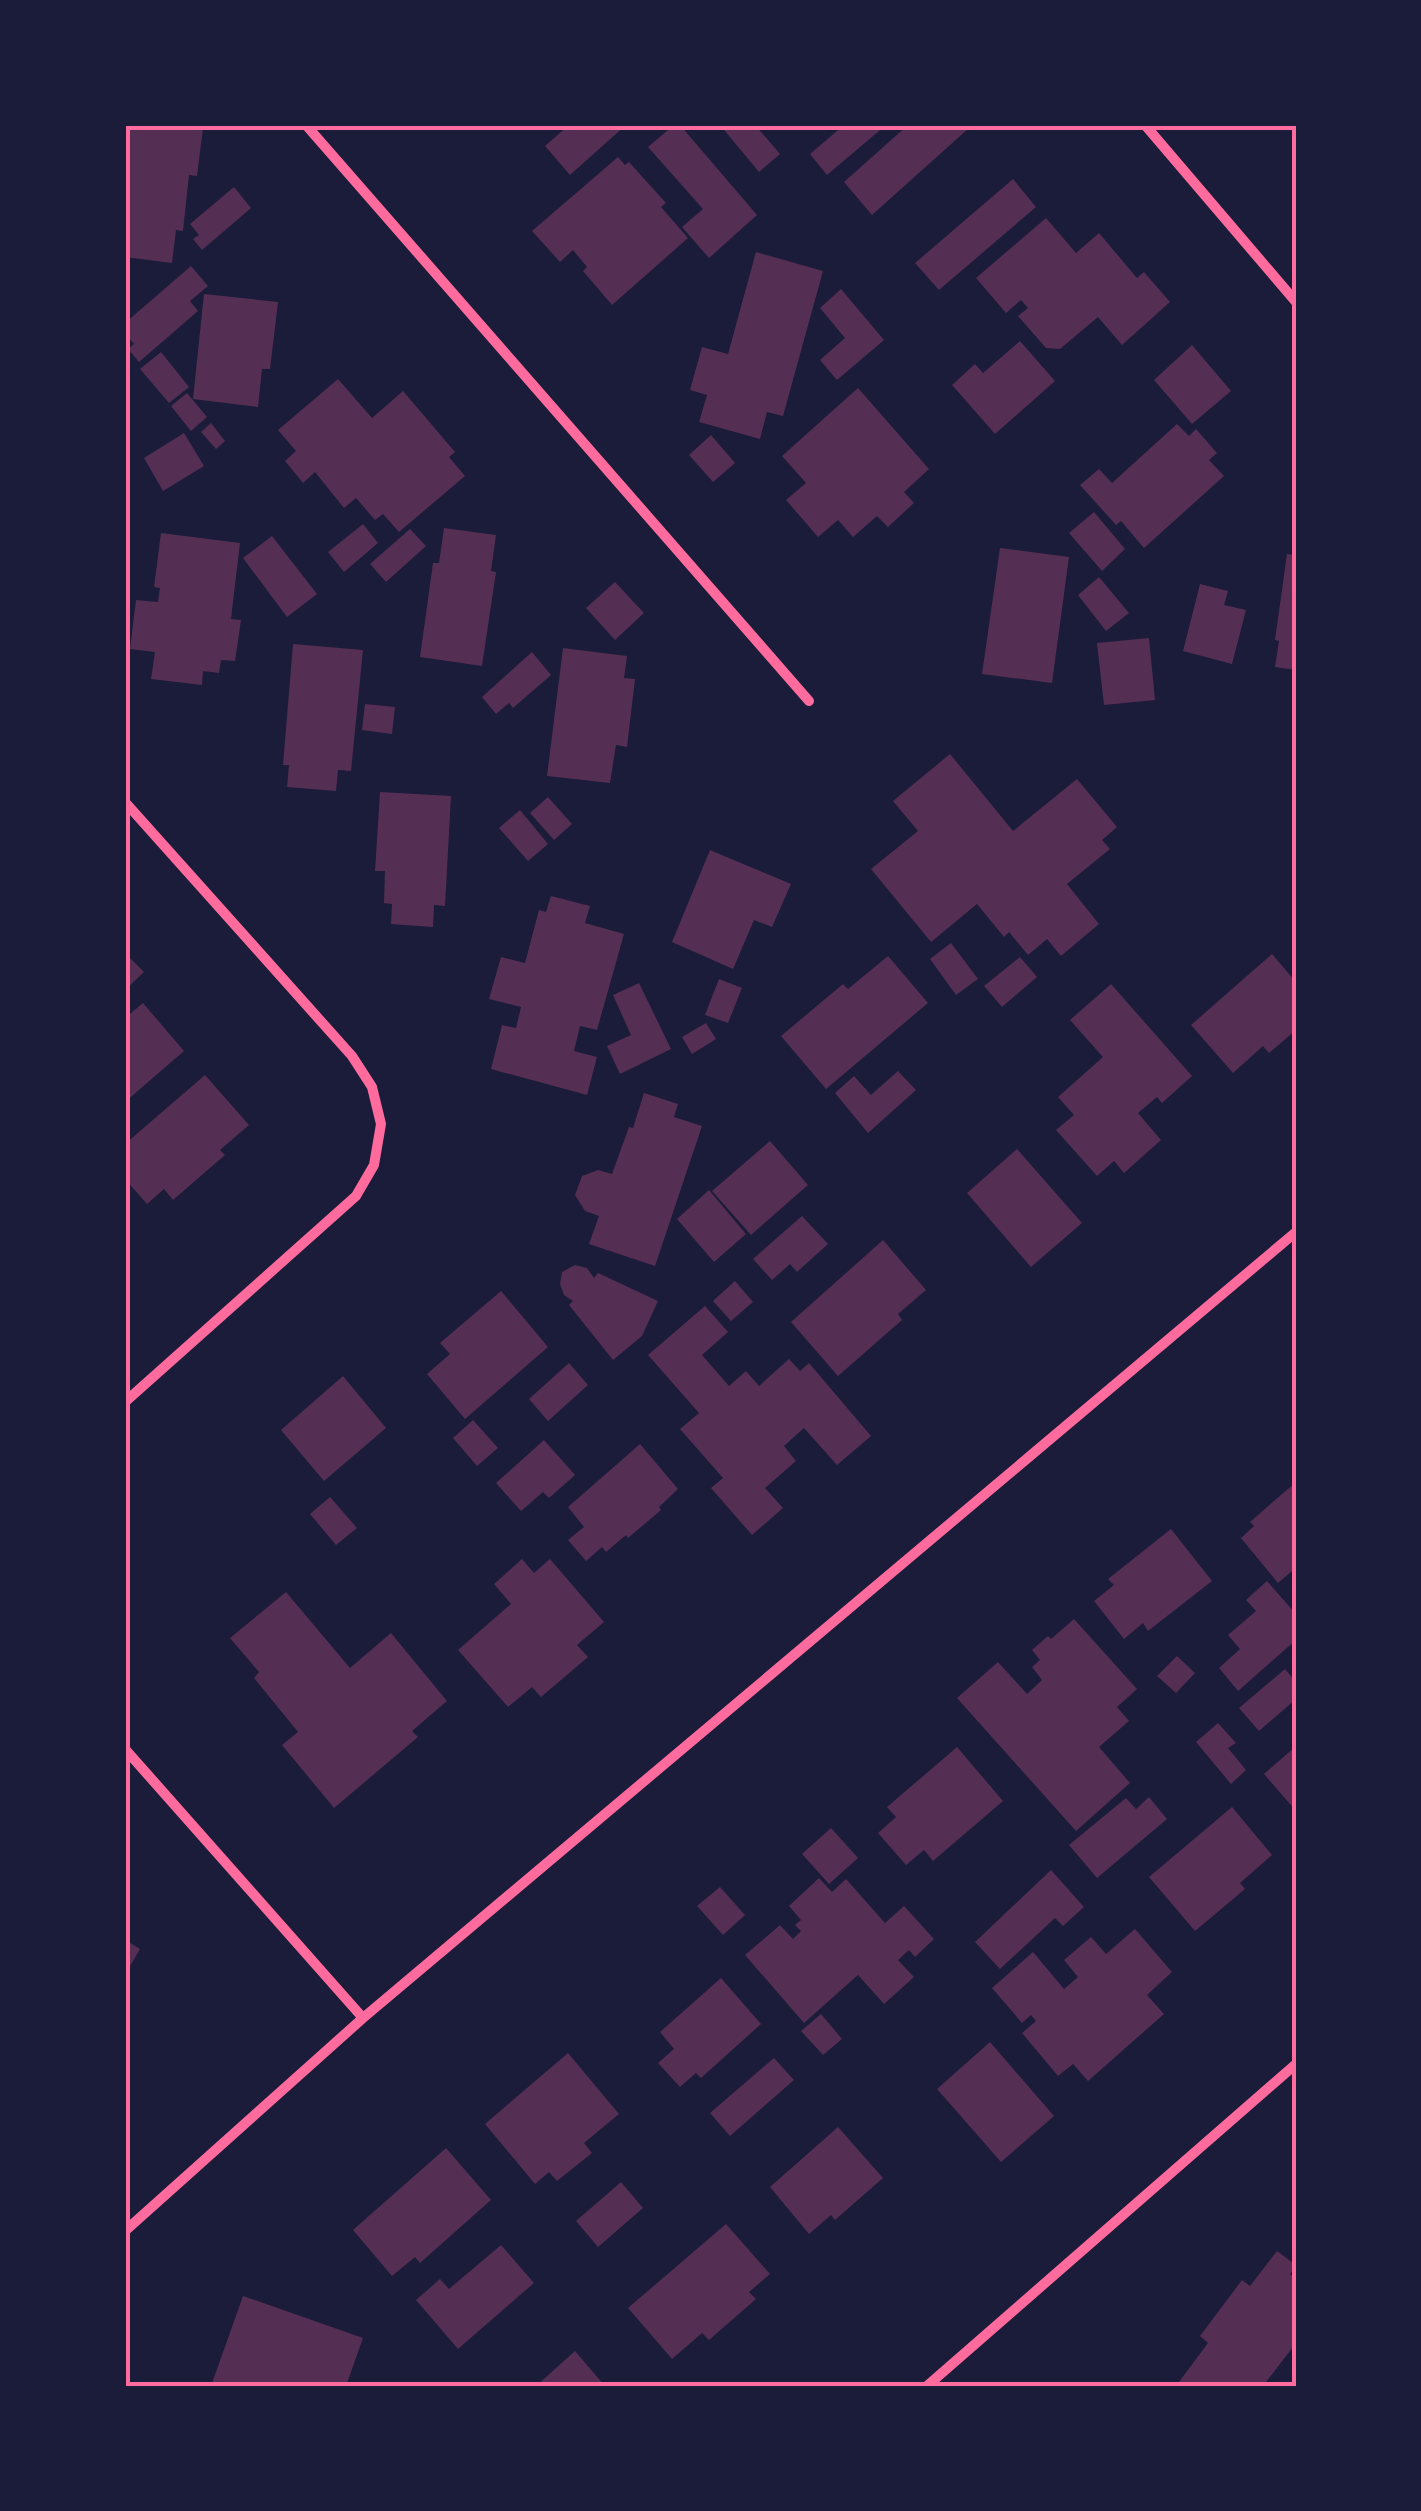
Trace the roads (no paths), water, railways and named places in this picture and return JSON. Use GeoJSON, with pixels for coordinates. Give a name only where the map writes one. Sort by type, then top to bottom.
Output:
{"type":"FeatureCollection","features":[{"type":"Feature","properties":{"kind":"street"},"geometry":{"type":"LineString","coordinates":[[306,125],[809,701]]}},
{"type":"Feature","properties":{"kind":"street"},"geometry":{"type":"LineString","coordinates":[[1145,125],[1296,302]]}},
{"type":"Feature","properties":{"kind":"street"},"geometry":{"type":"LineString","coordinates":[[125,802],[352,1056],[372,1087],[381,1124],[374,1165],[356,1196],[125,1402]]}},
{"type":"Feature","properties":{"kind":"street"},"geometry":{"type":"LineString","coordinates":[[125,2232],[363,2018],[1296,1232]]}},
{"type":"Feature","properties":{"kind":"street"},"geometry":{"type":"LineString","coordinates":[[125,1750],[363,2018]]}},
{"type":"Feature","properties":{"kind":"street"},"geometry":{"type":"LineString","coordinates":[[926,2386],[1296,2064]]}}]}
